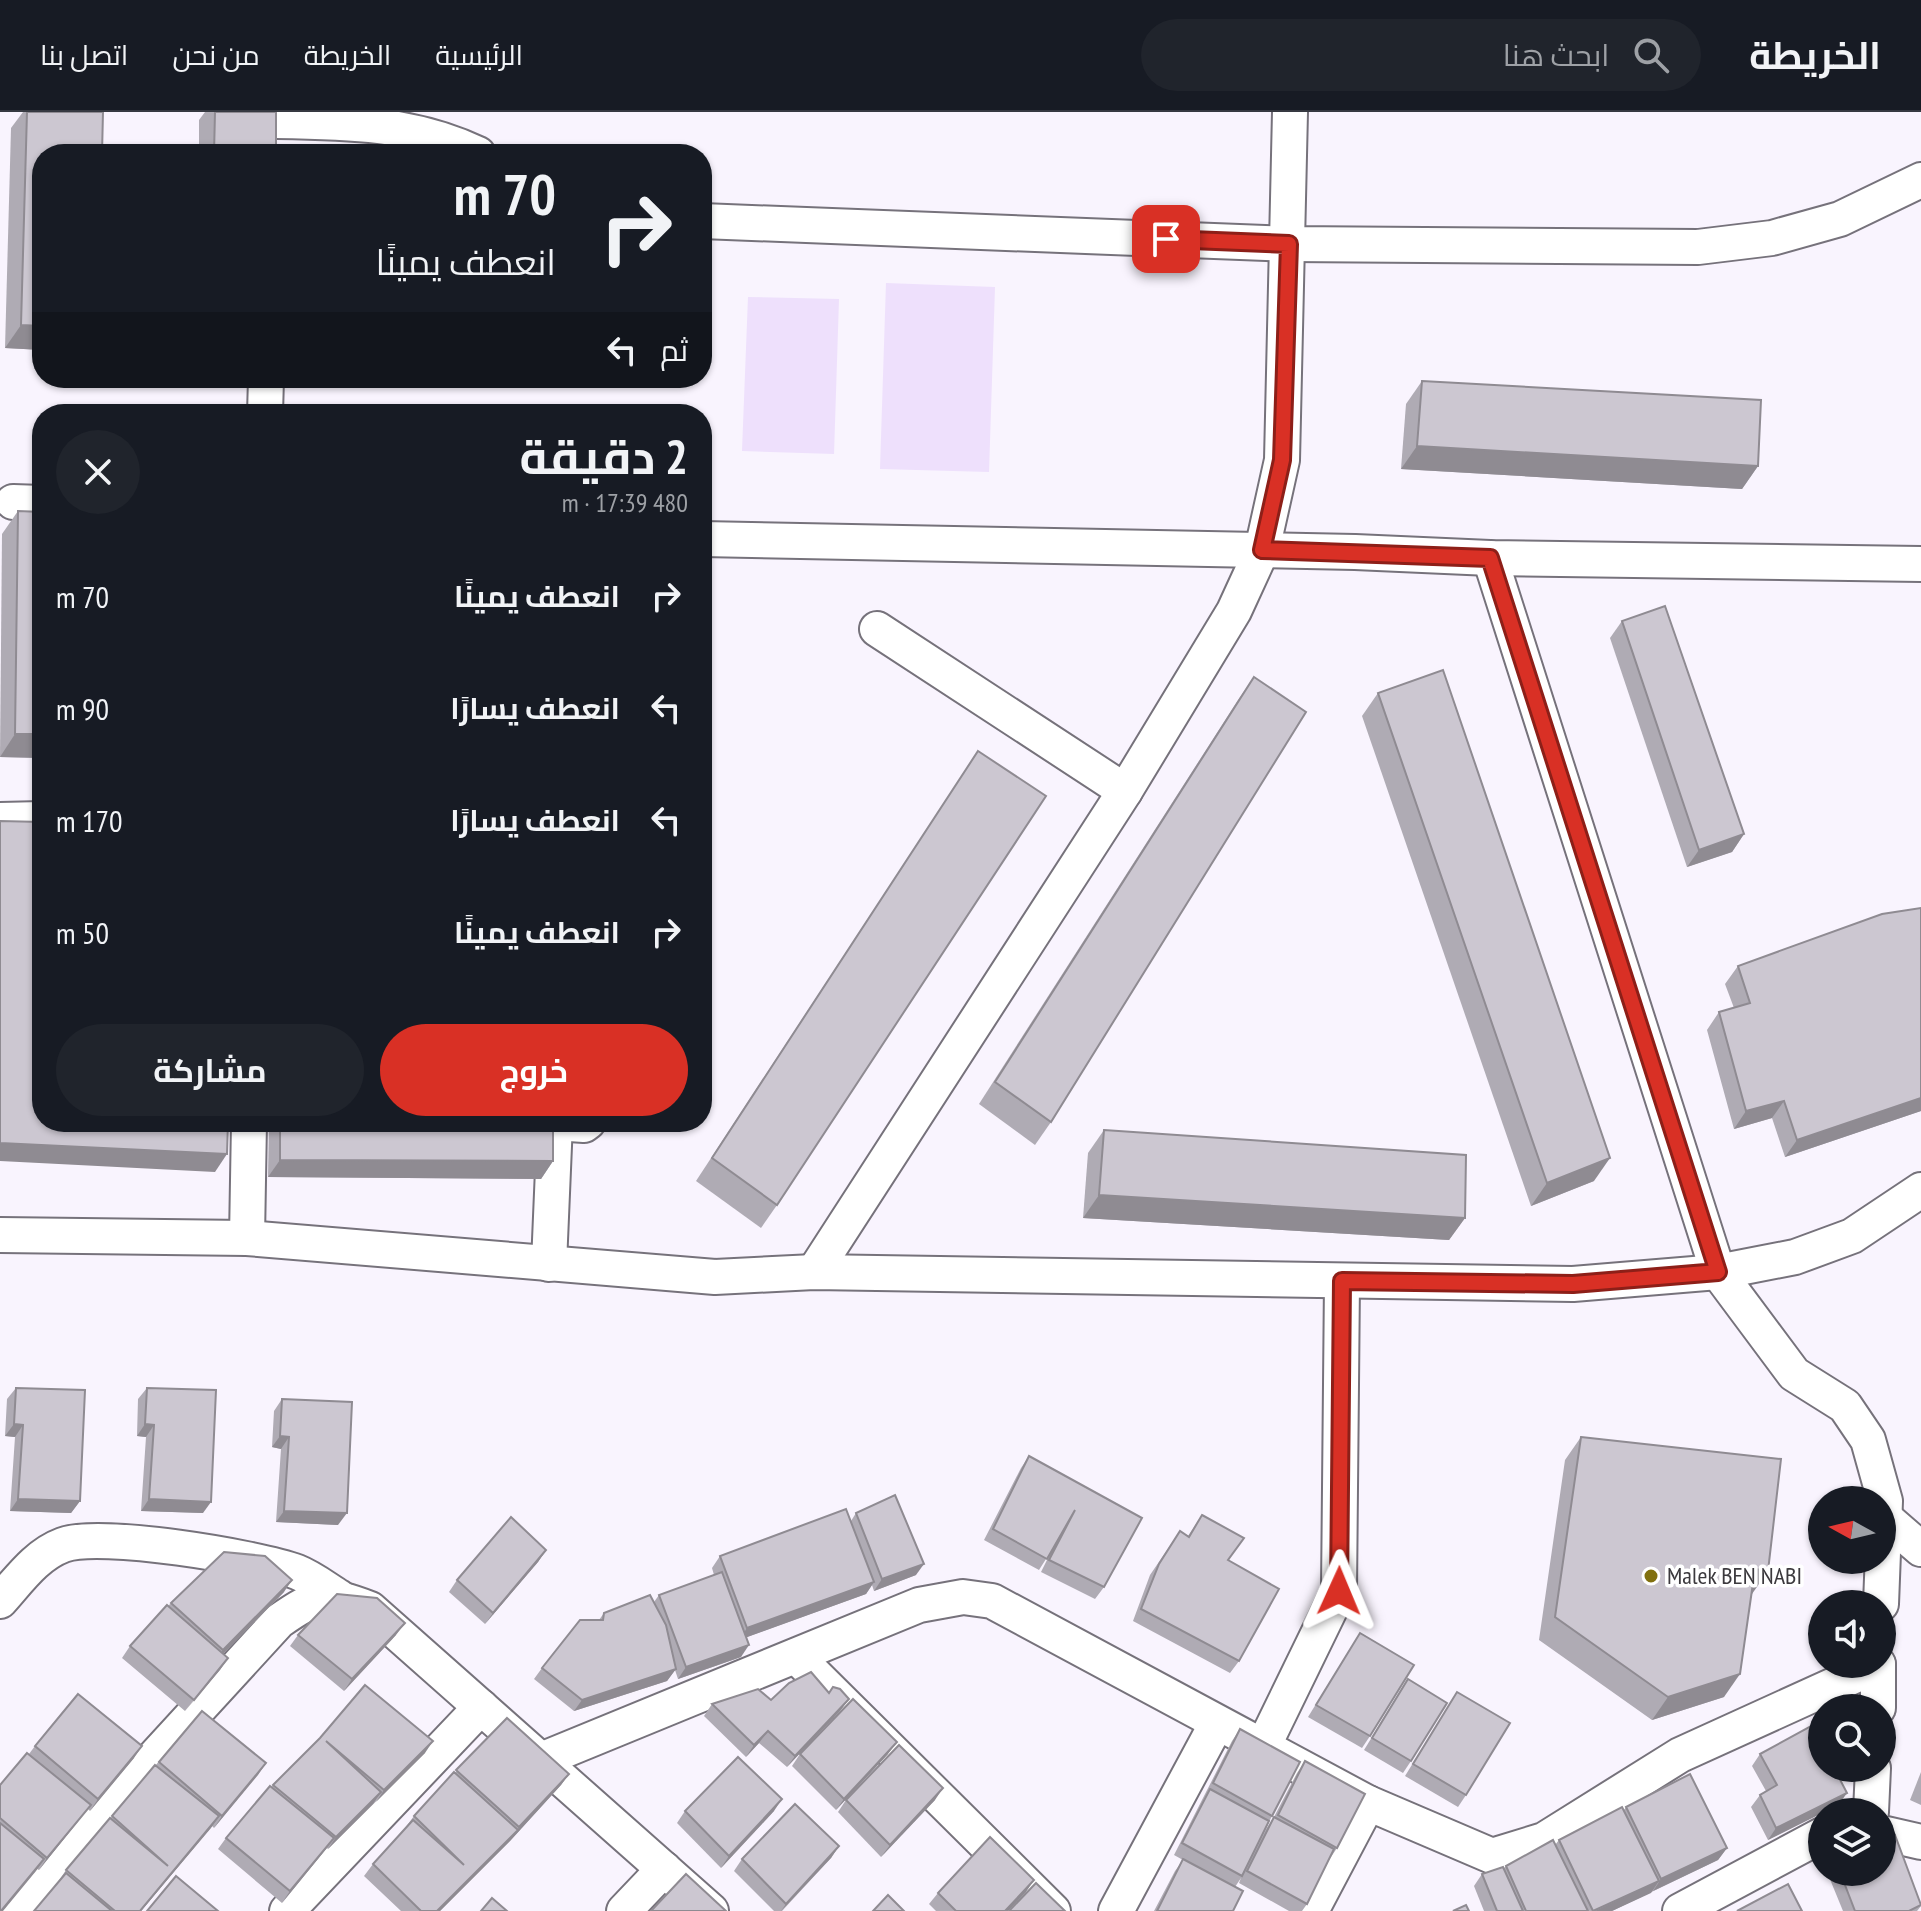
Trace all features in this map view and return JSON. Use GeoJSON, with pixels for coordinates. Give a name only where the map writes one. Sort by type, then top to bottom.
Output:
{"type":"FeatureCollection","features":[{"type":"Feature","properties":{"kind":"street"},"geometry":{"type":"LineString","coordinates":[[814,1272],[1125,791],[1234,611],[1262,550],[1282,460],[1290,112]]}},
{"type":"Feature","properties":{"kind":"street"},"geometry":{"type":"LineString","coordinates":[[270,129],[363,122],[409,129],[457,144]]}},
{"type":"Feature","properties":{"kind":"street"},"geometry":{"type":"LineString","coordinates":[[712,221],[1289,244],[1698,247],[1772,238],[1840,219],[1921,180]]}},
{"type":"Feature","properties":{"kind":"street"},"geometry":{"type":"LineString","coordinates":[[712,539],[1262,550],[1490,558],[1921,564]]}},
{"type":"Feature","properties":{"kind":"street"},"geometry":{"type":"LineString","coordinates":[[1490,558],[1718,1272],[1794,1374],[1845,1406],[1868,1440],[1880,1486]]}},
{"type":"Feature","properties":{"kind":"street"},"geometry":{"type":"LineString","coordinates":[[877,629],[1125,791]]}},
{"type":"Feature","properties":{"kind":"street"},"geometry":{"type":"LineString","coordinates":[[0,820],[32,819]]}},
{"type":"Feature","properties":{"kind":"street"},"geometry":{"type":"LineString","coordinates":[[247,1238],[249,1132]]}},
{"type":"Feature","properties":{"kind":"street"},"geometry":{"type":"LineString","coordinates":[[549,1264],[565,1132]]}},
{"type":"Feature","properties":{"kind":"street"},"geometry":{"type":"LineString","coordinates":[[0,1235],[247,1238],[715,1277],[814,1272],[1573,1284],[1718,1272],[1795,1257],[1852,1236],[1921,1190]]}},
{"type":"Feature","properties":{"kind":"street"},"geometry":{"type":"LineString","coordinates":[[1263,1747],[1339,1591],[1342,1281]]}},
{"type":"Feature","properties":{"kind":"street"},"geometry":{"type":"LineString","coordinates":[[1896,1527],[1921,1549]]}},
{"type":"Feature","properties":{"kind":"street"},"geometry":{"type":"LineString","coordinates":[[0,1601],[38,1559],[63,1544],[94,1539],[264,1563],[300,1573],[339,1597],[370,1609],[711,1911]]}},
{"type":"Feature","properties":{"kind":"street"},"geometry":{"type":"LineString","coordinates":[[13,1911],[279,1621],[306,1602],[339,1597]]}},
{"type":"Feature","properties":{"kind":"street"},"geometry":{"type":"LineString","coordinates":[[541,1760],[919,1605],[963,1597],[992,1601],[1368,1803],[1492,1856],[1544,1840],[1680,1755],[1848,1678]]}},
{"type":"Feature","properties":{"kind":"street"},"geometry":{"type":"LineString","coordinates":[[796,1656],[1053,1911]]}},
{"type":"Feature","properties":{"kind":"street"},"geometry":{"type":"LineString","coordinates":[[287,1911],[481,1707]]}},
{"type":"Feature","properties":{"kind":"street"},"geometry":{"type":"LineString","coordinates":[[1116,1911],[1217,1723]]}},
{"type":"Feature","properties":{"kind":"street"},"geometry":{"type":"LineString","coordinates":[[1311,1911],[1368,1803]]}},
{"type":"Feature","properties":{"kind":"street"},"geometry":{"type":"LineString","coordinates":[[1896,1836],[1921,1842]]}},
{"type":"Feature","properties":{"kind":"street"},"geometry":{"type":"LineString","coordinates":[[1680,1911],[1778,1874],[1808,1847]]}},
{"type":"Feature","properties":{"kind":"street"},"geometry":{"type":"LineString","coordinates":[[624,1911],[664,1869]]}},
{"type":"Feature","properties":{"kind":"shaded area"},"geometry":{"type":"Polygon","coordinates":[[[886,283],[995,287],[989,472],[880,469],[886,283]]]}},
{"type":"Feature","properties":{"kind":"shaded area"},"geometry":{"type":"Polygon","coordinates":[[[748,297],[839,299],[834,454],[742,451],[748,297]]]}},
{"type":"Feature","properties":{"kind":"building"},"geometry":{"type":"Polygon","coordinates":[[[27,112],[103,112],[102,144],[32,144],[32,326],[21,325],[27,112]]]}},
{"type":"Feature","properties":{"kind":"building"},"geometry":{"type":"Polygon","coordinates":[[[215,112],[276,112],[276,144],[214,144],[215,112]]]}},
{"type":"Feature","properties":{"kind":"building"},"geometry":{"type":"Polygon","coordinates":[[[1422,381],[1761,400],[1758,466],[1417,446],[1422,381]]]}},
{"type":"Feature","properties":{"kind":"building"},"geometry":{"type":"Polygon","coordinates":[[[18,511],[32,512],[32,734],[15,734],[18,511]]]}},
{"type":"Feature","properties":{"kind":"building"},"geometry":{"type":"Polygon","coordinates":[[[1665,606],[1744,834],[1699,850],[1622,621],[1665,606]]]}},
{"type":"Feature","properties":{"kind":"building"},"geometry":{"type":"Polygon","coordinates":[[[1443,670],[1610,1158],[1547,1183],[1378,693],[1443,670]]]}},
{"type":"Feature","properties":{"kind":"building"},"geometry":{"type":"Polygon","coordinates":[[[1254,677],[1306,712],[1051,1122],[995,1082],[1254,677]]]}},
{"type":"Feature","properties":{"kind":"building"},"geometry":{"type":"Polygon","coordinates":[[[978,751],[1046,796],[777,1205],[712,1158],[978,751]]]}},
{"type":"Feature","properties":{"kind":"building"},"geometry":{"type":"Polygon","coordinates":[[[0,821],[32,822],[32,1132],[228,1132],[227,1154],[0,1143],[0,821]]]}},
{"type":"Feature","properties":{"kind":"building"},"geometry":{"type":"Polygon","coordinates":[[[1921,908],[1921,1098],[1797,1140],[1784,1101],[1746,1111],[1719,1012],[1750,1003],[1738,966],[1882,914],[1921,908]]]}},
{"type":"Feature","properties":{"kind":"building"},"geometry":{"type":"Polygon","coordinates":[[[1104,1130],[1466,1155],[1465,1218],[1099,1195],[1104,1130]]]}},
{"type":"Feature","properties":{"kind":"building"},"geometry":{"type":"Polygon","coordinates":[[[280,1132],[553,1132],[553,1161],[280,1160],[280,1132]]]}},
{"type":"Feature","properties":{"kind":"building"},"geometry":{"type":"Polygon","coordinates":[[[16,1388],[85,1390],[80,1501],[18,1499],[23,1425],[14,1424],[16,1388]]]}},
{"type":"Feature","properties":{"kind":"building"},"geometry":{"type":"Polygon","coordinates":[[[147,1388],[216,1390],[211,1502],[149,1499],[154,1425],[145,1424],[147,1388]]]}},
{"type":"Feature","properties":{"kind":"building"},"geometry":{"type":"Polygon","coordinates":[[[282,1399],[352,1402],[347,1513],[284,1511],[289,1437],[280,1436],[282,1399]]]}},
{"type":"Feature","properties":{"kind":"building","name":"Malek BEN NABI"},"geometry":{"type":"Polygon","coordinates":[[[1581,1437],[1781,1459],[1768,1571],[1755,1569],[1740,1674],[1668,1697],[1555,1617],[1581,1437]]]}},
{"type":"Feature","properties":{"kind":"building"},"geometry":{"type":"Polygon","coordinates":[[[1029,1456],[1142,1518],[1104,1587],[1049,1560],[1075,1510],[1047,1559],[993,1529],[1029,1456]]]}},
{"type":"Feature","properties":{"kind":"building"},"geometry":{"type":"Polygon","coordinates":[[[895,1495],[924,1564],[882,1579],[856,1513],[895,1495]]]}},
{"type":"Feature","properties":{"kind":"building"},"geometry":{"type":"Polygon","coordinates":[[[846,1509],[874,1582],[747,1628],[720,1556],[846,1509]]]}},
{"type":"Feature","properties":{"kind":"building"},"geometry":{"type":"Polygon","coordinates":[[[1202,1515],[1244,1538],[1228,1560],[1279,1589],[1239,1661],[1141,1609],[1159,1564],[1180,1531],[1189,1537],[1202,1515]]]}},
{"type":"Feature","properties":{"kind":"building"},"geometry":{"type":"Polygon","coordinates":[[[511,1517],[546,1550],[493,1613],[457,1580],[511,1517]]]}},
{"type":"Feature","properties":{"kind":"building"},"geometry":{"type":"Polygon","coordinates":[[[224,1552],[265,1556],[292,1580],[223,1650],[171,1603],[224,1552]]]}},
{"type":"Feature","properties":{"kind":"building"},"geometry":{"type":"Polygon","coordinates":[[[722,1572],[749,1645],[686,1667],[659,1595],[722,1572]]]}},
{"type":"Feature","properties":{"kind":"building"},"geometry":{"type":"Polygon","coordinates":[[[337,1594],[377,1598],[405,1623],[352,1679],[298,1635],[337,1594]]]}},
{"type":"Feature","properties":{"kind":"building"},"geometry":{"type":"Polygon","coordinates":[[[650,1595],[666,1625],[676,1669],[582,1700],[542,1668],[580,1620],[603,1620],[604,1613],[650,1595]]]}},
{"type":"Feature","properties":{"kind":"building"},"geometry":{"type":"Polygon","coordinates":[[[167,1605],[228,1658],[194,1700],[130,1646],[167,1605]]]}},
{"type":"Feature","properties":{"kind":"building"},"geometry":{"type":"Polygon","coordinates":[[[1360,1633],[1414,1665],[1370,1736],[1316,1705],[1360,1633]]]}},
{"type":"Feature","properties":{"kind":"building"},"geometry":{"type":"Polygon","coordinates":[[[811,1672],[829,1693],[833,1687],[840,1689],[849,1699],[795,1756],[768,1731],[754,1745],[712,1704],[758,1689],[771,1700],[789,1683],[811,1672]]]}},
{"type":"Feature","properties":{"kind":"building"},"geometry":{"type":"Polygon","coordinates":[[[1408,1679],[1447,1703],[1411,1761],[1372,1738],[1408,1679]]]}},
{"type":"Feature","properties":{"kind":"building"},"geometry":{"type":"Polygon","coordinates":[[[365,1685],[433,1741],[384,1790],[326,1741],[381,1792],[336,1837],[273,1785],[320,1738],[365,1685]]]}},
{"type":"Feature","properties":{"kind":"building"},"geometry":{"type":"Polygon","coordinates":[[[1457,1692],[1510,1723],[1466,1795],[1413,1764],[1457,1692]]]}},
{"type":"Feature","properties":{"kind":"building"},"geometry":{"type":"Polygon","coordinates":[[[78,1694],[142,1746],[98,1799],[35,1746],[78,1694]]]}},
{"type":"Feature","properties":{"kind":"building"},"geometry":{"type":"Polygon","coordinates":[[[853,1699],[897,1742],[844,1799],[800,1754],[853,1699]]]}},
{"type":"Feature","properties":{"kind":"building"},"geometry":{"type":"Polygon","coordinates":[[[202,1711],[266,1763],[222,1816],[159,1762],[202,1711]]]}},
{"type":"Feature","properties":{"kind":"building"},"geometry":{"type":"Polygon","coordinates":[[[507,1718],[569,1774],[519,1827],[456,1770],[507,1718]]]}},
{"type":"Feature","properties":{"kind":"building"},"geometry":{"type":"Polygon","coordinates":[[[1808,1728],[1808,1782],[1841,1782],[1847,1793],[1837,1798],[1808,1798],[1808,1812],[1776,1828],[1760,1795],[1777,1785],[1760,1754],[1808,1728]]]}},
{"type":"Feature","properties":{"kind":"building"},"geometry":{"type":"Polygon","coordinates":[[[1240,1729],[1300,1762],[1272,1816],[1213,1783],[1240,1729]]]}},
{"type":"Feature","properties":{"kind":"building"},"geometry":{"type":"Polygon","coordinates":[[[899,1745],[943,1788],[890,1845],[846,1800],[899,1745]]]}},
{"type":"Feature","properties":{"kind":"building"},"geometry":{"type":"Polygon","coordinates":[[[27,1753],[91,1805],[47,1858],[0,1818],[0,1785],[27,1753]]]}},
{"type":"Feature","properties":{"kind":"building"},"geometry":{"type":"Polygon","coordinates":[[[738,1757],[782,1799],[729,1856],[685,1811],[738,1757]]]}},
{"type":"Feature","properties":{"kind":"building"},"geometry":{"type":"Polygon","coordinates":[[[1305,1761],[1365,1794],[1337,1848],[1278,1815],[1305,1761]]]}},
{"type":"Feature","properties":{"kind":"building"},"geometry":{"type":"Polygon","coordinates":[[[155,1765],[219,1816],[140,1911],[115,1911],[66,1870],[110,1818],[168,1866],[112,1816],[155,1765]]]}},
{"type":"Feature","properties":{"kind":"building"},"geometry":{"type":"Polygon","coordinates":[[[454,1772],[518,1830],[437,1911],[421,1911],[373,1864],[413,1820],[464,1865],[414,1816],[454,1772]]]}},
{"type":"Feature","properties":{"kind":"building"},"geometry":{"type":"Polygon","coordinates":[[[1690,1774],[1727,1848],[1661,1879],[1626,1807],[1690,1774]]]}},
{"type":"Feature","properties":{"kind":"building"},"geometry":{"type":"Polygon","coordinates":[[[270,1786],[334,1838],[290,1891],[226,1838],[270,1786]]]}},
{"type":"Feature","properties":{"kind":"building"},"geometry":{"type":"Polygon","coordinates":[[[1210,1789],[1269,1821],[1242,1876],[1182,1843],[1210,1789]]]}},
{"type":"Feature","properties":{"kind":"building"},"geometry":{"type":"Polygon","coordinates":[[[795,1804],[839,1846],[786,1904],[742,1859],[795,1804]]]}},
{"type":"Feature","properties":{"kind":"building"},"geometry":{"type":"Polygon","coordinates":[[[1622,1807],[1659,1881],[1593,1911],[1559,1840],[1622,1807]]]}},
{"type":"Feature","properties":{"kind":"building"},"geometry":{"type":"Polygon","coordinates":[[[1274,1817],[1334,1849],[1307,1904],[1247,1871],[1274,1817]]]}},
{"type":"Feature","properties":{"kind":"building"},"geometry":{"type":"Polygon","coordinates":[[[0,1823],[44,1859],[1,1911],[0,1911],[0,1823]]]}},
{"type":"Feature","properties":{"kind":"building"},"geometry":{"type":"Polygon","coordinates":[[[990,1837],[1034,1880],[1005,1911],[956,1911],[938,1893],[990,1837]]]}},
{"type":"Feature","properties":{"kind":"building"},"geometry":{"type":"Polygon","coordinates":[[[1896,1838],[1921,1905],[1909,1911],[1855,1911],[1845,1886],[1896,1886],[1896,1838]]]}},
{"type":"Feature","properties":{"kind":"building"},"geometry":{"type":"Polygon","coordinates":[[[1553,1840],[1588,1911],[1526,1911],[1506,1866],[1553,1840]]]}},
{"type":"Feature","properties":{"kind":"building"},"geometry":{"type":"Polygon","coordinates":[[[1183,1859],[1243,1891],[1233,1911],[1157,1911],[1183,1859]]]}},
{"type":"Feature","properties":{"kind":"building"},"geometry":{"type":"Polygon","coordinates":[[[1503,1867],[1523,1911],[1497,1911],[1482,1874],[1503,1867]]]}},
{"type":"Feature","properties":{"kind":"building"},"geometry":{"type":"Polygon","coordinates":[[[66,1873],[112,1911],[34,1911],[66,1873]]]}},
{"type":"Feature","properties":{"kind":"building"},"geometry":{"type":"Polygon","coordinates":[[[686,1874],[726,1911],[651,1911],[686,1874]]]}},
{"type":"Feature","properties":{"kind":"building"},"geometry":{"type":"Polygon","coordinates":[[[176,1876],[218,1911],[147,1911],[176,1876]]]}},
{"type":"Feature","properties":{"kind":"building"},"geometry":{"type":"Polygon","coordinates":[[[1036,1883],[1065,1911],[1009,1911],[1036,1883]]]}},
{"type":"Feature","properties":{"kind":"building"},"geometry":{"type":"Polygon","coordinates":[[[1788,1884],[1802,1911],[1737,1911],[1788,1884]]]}},
{"type":"Feature","properties":{"kind":"building"},"geometry":{"type":"Polygon","coordinates":[[[888,1895],[904,1911],[873,1911],[888,1895]]]}},
{"type":"Feature","properties":{"kind":"building"},"geometry":{"type":"Polygon","coordinates":[[[492,1898],[507,1911],[481,1911],[492,1898]]]}},
{"type":"Feature","properties":{"kind":"building"},"geometry":{"type":"Polygon","coordinates":[[[1466,1905],[1469,1911],[1453,1911],[1466,1905]]]}},
{"type":"Feature","properties":{"kind":"place","name":"Malek BEN NABI"},"geometry":{"type":"Point","coordinates":[1651,1576]}},
{"type":"Feature","properties":{"kind":"route"},"geometry":{"type":"LineString","coordinates":[[1166,239],[1289,244],[1282,460],[1262,550],[1490,558],[1718,1272],[1573,1284],[1342,1281],[1339,1591]]}}]}
